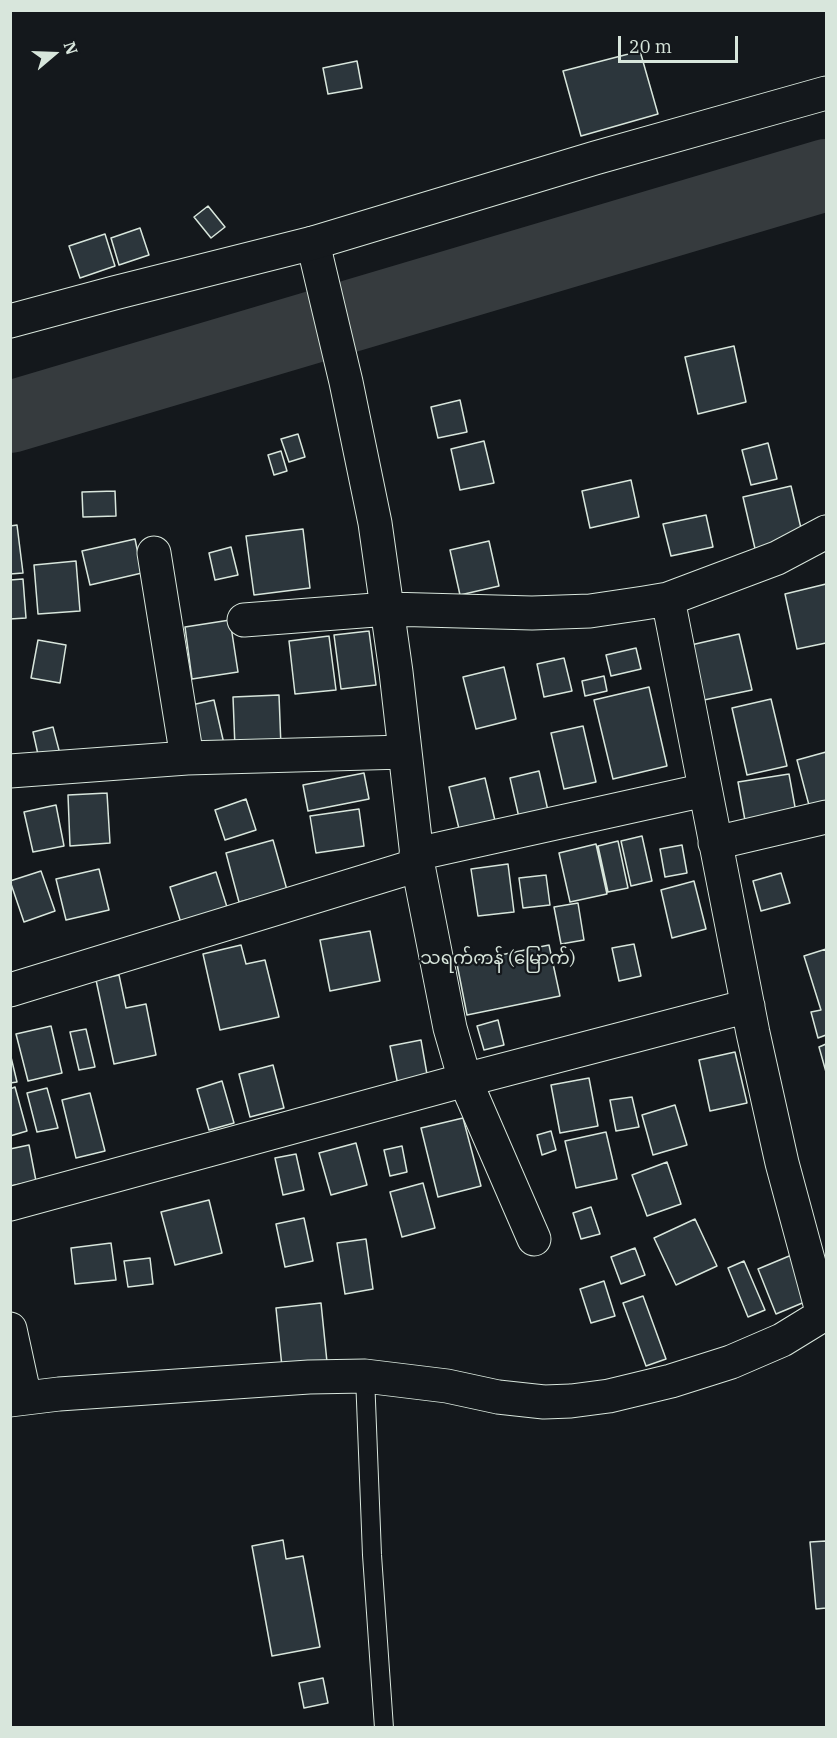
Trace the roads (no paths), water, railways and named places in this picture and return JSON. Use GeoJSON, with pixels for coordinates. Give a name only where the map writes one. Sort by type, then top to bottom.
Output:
{"type":"FeatureCollection","features":[{"type":"Feature","properties":{"kind":"street"},"geometry":{"type":"LineString","coordinates":[[10,321],[317,259],[595,158],[826,93]]}},
{"type":"Feature","properties":{"kind":"street"},"geometry":{"type":"LineString","coordinates":[[317,259],[346,382],[375,523],[388,609],[417,860],[450,1028],[465,1080],[534,1239]]}},
{"type":"Feature","properties":{"kind":"street"},"geometry":{"type":"LineString","coordinates":[[244,620],[388,609],[532,613],[590,611],[668,599],[777,558],[826,532]]}},
{"type":"Feature","properties":{"kind":"street"},"geometry":{"type":"LineString","coordinates":[[154,553],[187,758]]}},
{"type":"Feature","properties":{"kind":"street"},"geometry":{"type":"LineString","coordinates":[[10,1329],[18,1399],[309,1377],[365,1376],[447,1386],[498,1397],[544,1402],[609,1396],[671,1381],[731,1362],[782,1340],[825,1314],[782,1163],[715,843],[668,599]]}},
{"type":"Feature","properties":{"kind":"street"},"geometry":{"type":"LineString","coordinates":[[10,771],[187,758],[404,752]]}},
{"type":"Feature","properties":{"kind":"street"},"geometry":{"type":"LineString","coordinates":[[10,990],[417,860],[705,790]]}},
{"type":"Feature","properties":{"kind":"street"},"geometry":{"type":"LineString","coordinates":[[715,843],[826,817]]}},
{"type":"Feature","properties":{"kind":"street"},"geometry":{"type":"LineString","coordinates":[[10,1204],[465,1080],[748,1006]]}},
{"type":"Feature","properties":{"kind":"lane"},"geometry":{"type":"LineString","coordinates":[[365,1376],[371,1533],[384,1728]]}},
{"type":"Feature","properties":{"kind":"waterway"},"geometry":{"type":"LineString","coordinates":[[10,417],[826,175]]}},
{"type":"Feature","properties":{"kind":"district","name":"သရက်ကန် (မြောက်)"},"geometry":{"type":"Point","coordinates":[498,959]}}]}
